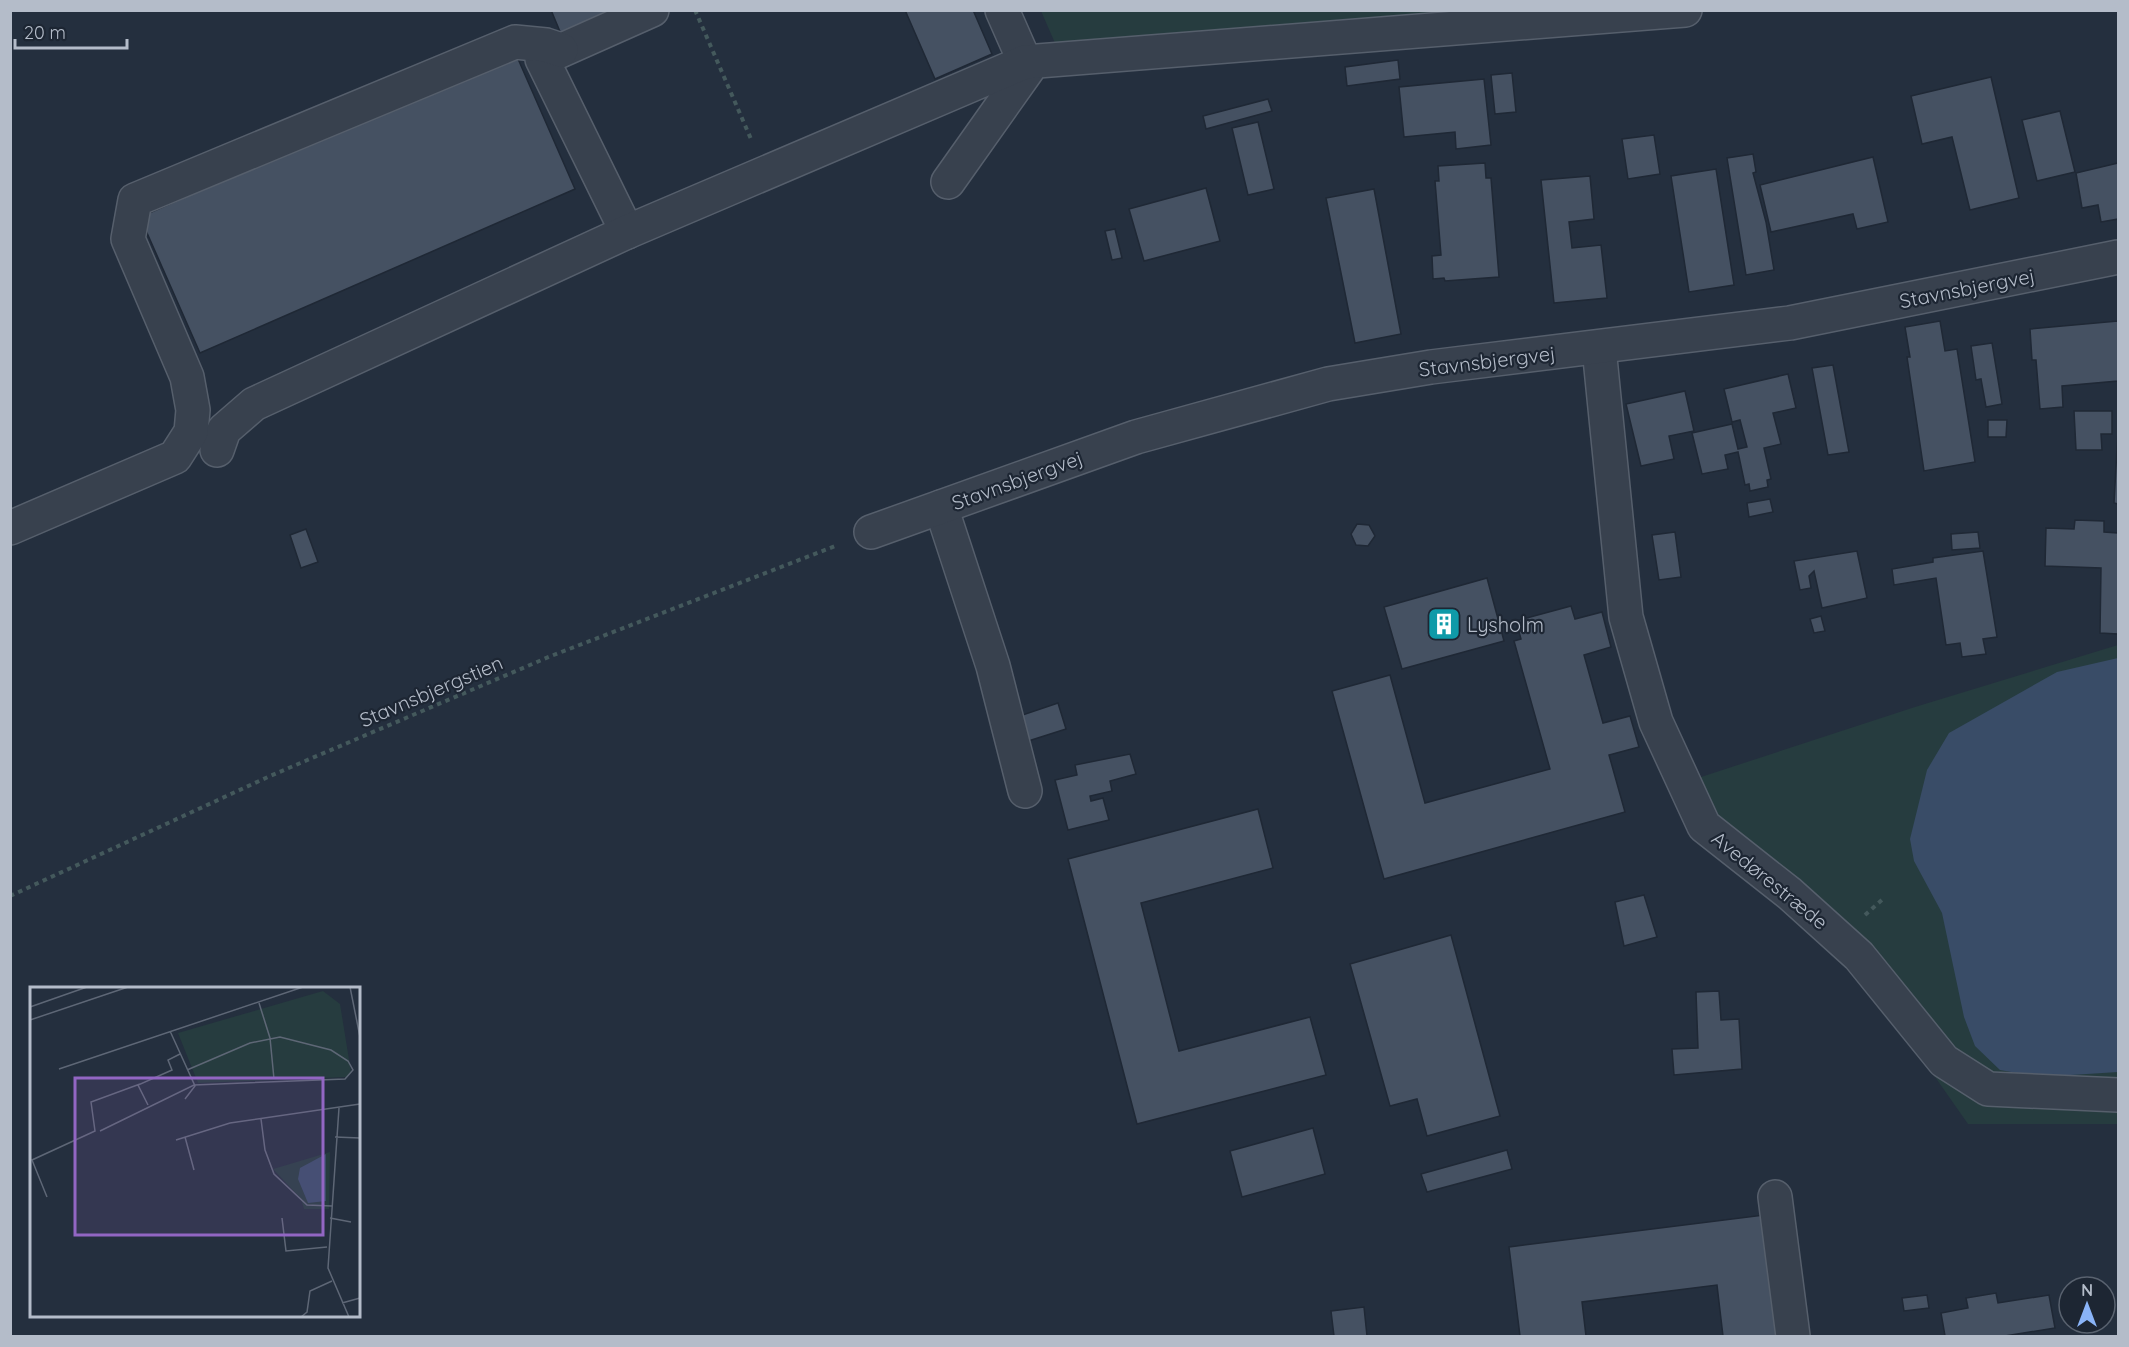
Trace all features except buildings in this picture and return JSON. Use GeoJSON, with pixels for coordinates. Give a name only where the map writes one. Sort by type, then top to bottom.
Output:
{"type":"FeatureCollection","features":[{"type":"Feature","properties":{"kind":"street"},"geometry":{"type":"LineString","coordinates":[[627,232],[542,59],[652,10]]}},
{"type":"Feature","properties":{"kind":"street"},"geometry":{"type":"LineString","coordinates":[[948,182],[1028,69],[1002,10]]}},
{"type":"Feature","properties":{"kind":"street"},"geometry":{"type":"LineString","coordinates":[[217,450],[224,430],[254,404],[627,232],[1025,62],[1685,10]]}},
{"type":"Feature","properties":{"kind":"street"},"geometry":{"type":"LineString","coordinates":[[10,528],[175,457],[191,432],[193,410],[188,377],[128,239],[135,200],[514,42],[546,45],[561,50]]}},
{"type":"Feature","properties":{"kind":"street","name":"Stavnsbjergvej"},"geometry":{"type":"LineString","coordinates":[[871,532],[1136,437],[1328,384],[1431,367],[1599,348],[1790,322],[2118,257]]}},
{"type":"Feature","properties":{"kind":"street","name":"Avedørestræde"},"geometry":{"type":"LineString","coordinates":[[1599,348],[1626,617],[1656,722],[1704,826],[1789,893],[1859,956],[1944,1061],[1988,1089],[2118,1095]]}},
{"type":"Feature","properties":{"kind":"street"},"geometry":{"type":"LineString","coordinates":[[941,507],[993,666],[1025,791]]}},
{"type":"Feature","properties":{"kind":"street"},"geometry":{"type":"LineString","coordinates":[[1775,1197],[1793,1336]]}},
{"type":"Feature","properties":{"kind":"path"},"geometry":{"type":"LineString","coordinates":[[695,10],[766,173]]}},
{"type":"Feature","properties":{"kind":"path","name":"Stavnsbjergstien"},"geometry":{"type":"LineString","coordinates":[[10,896],[270,776],[529,666],[871,532]]}},
{"type":"Feature","properties":{"kind":"green space"},"geometry":{"type":"Polygon","coordinates":[[[1041,11],[1487,11],[1055,43],[1041,11]]]}},
{"type":"Feature","properties":{"kind":"green space"},"geometry":{"type":"Polygon","coordinates":[[[2118,645],[2118,1124],[1968,1124],[1933,1074],[1941,1036],[1711,808],[1695,779],[1915,707],[2118,645]]]}},
{"type":"Feature","properties":{"kind":"water"},"geometry":{"type":"Polygon","coordinates":[[[2118,658],[2118,1072],[2040,1077],[2000,1070],[1975,1046],[1964,1017],[1942,913],[1914,861],[1910,839],[1927,770],[1949,733],[2057,672],[2118,658]]]}},
{"type":"Feature","properties":{"kind":"place","name":"Lysholm"},"geometry":{"type":"Point","coordinates":[1444,624]}}]}
